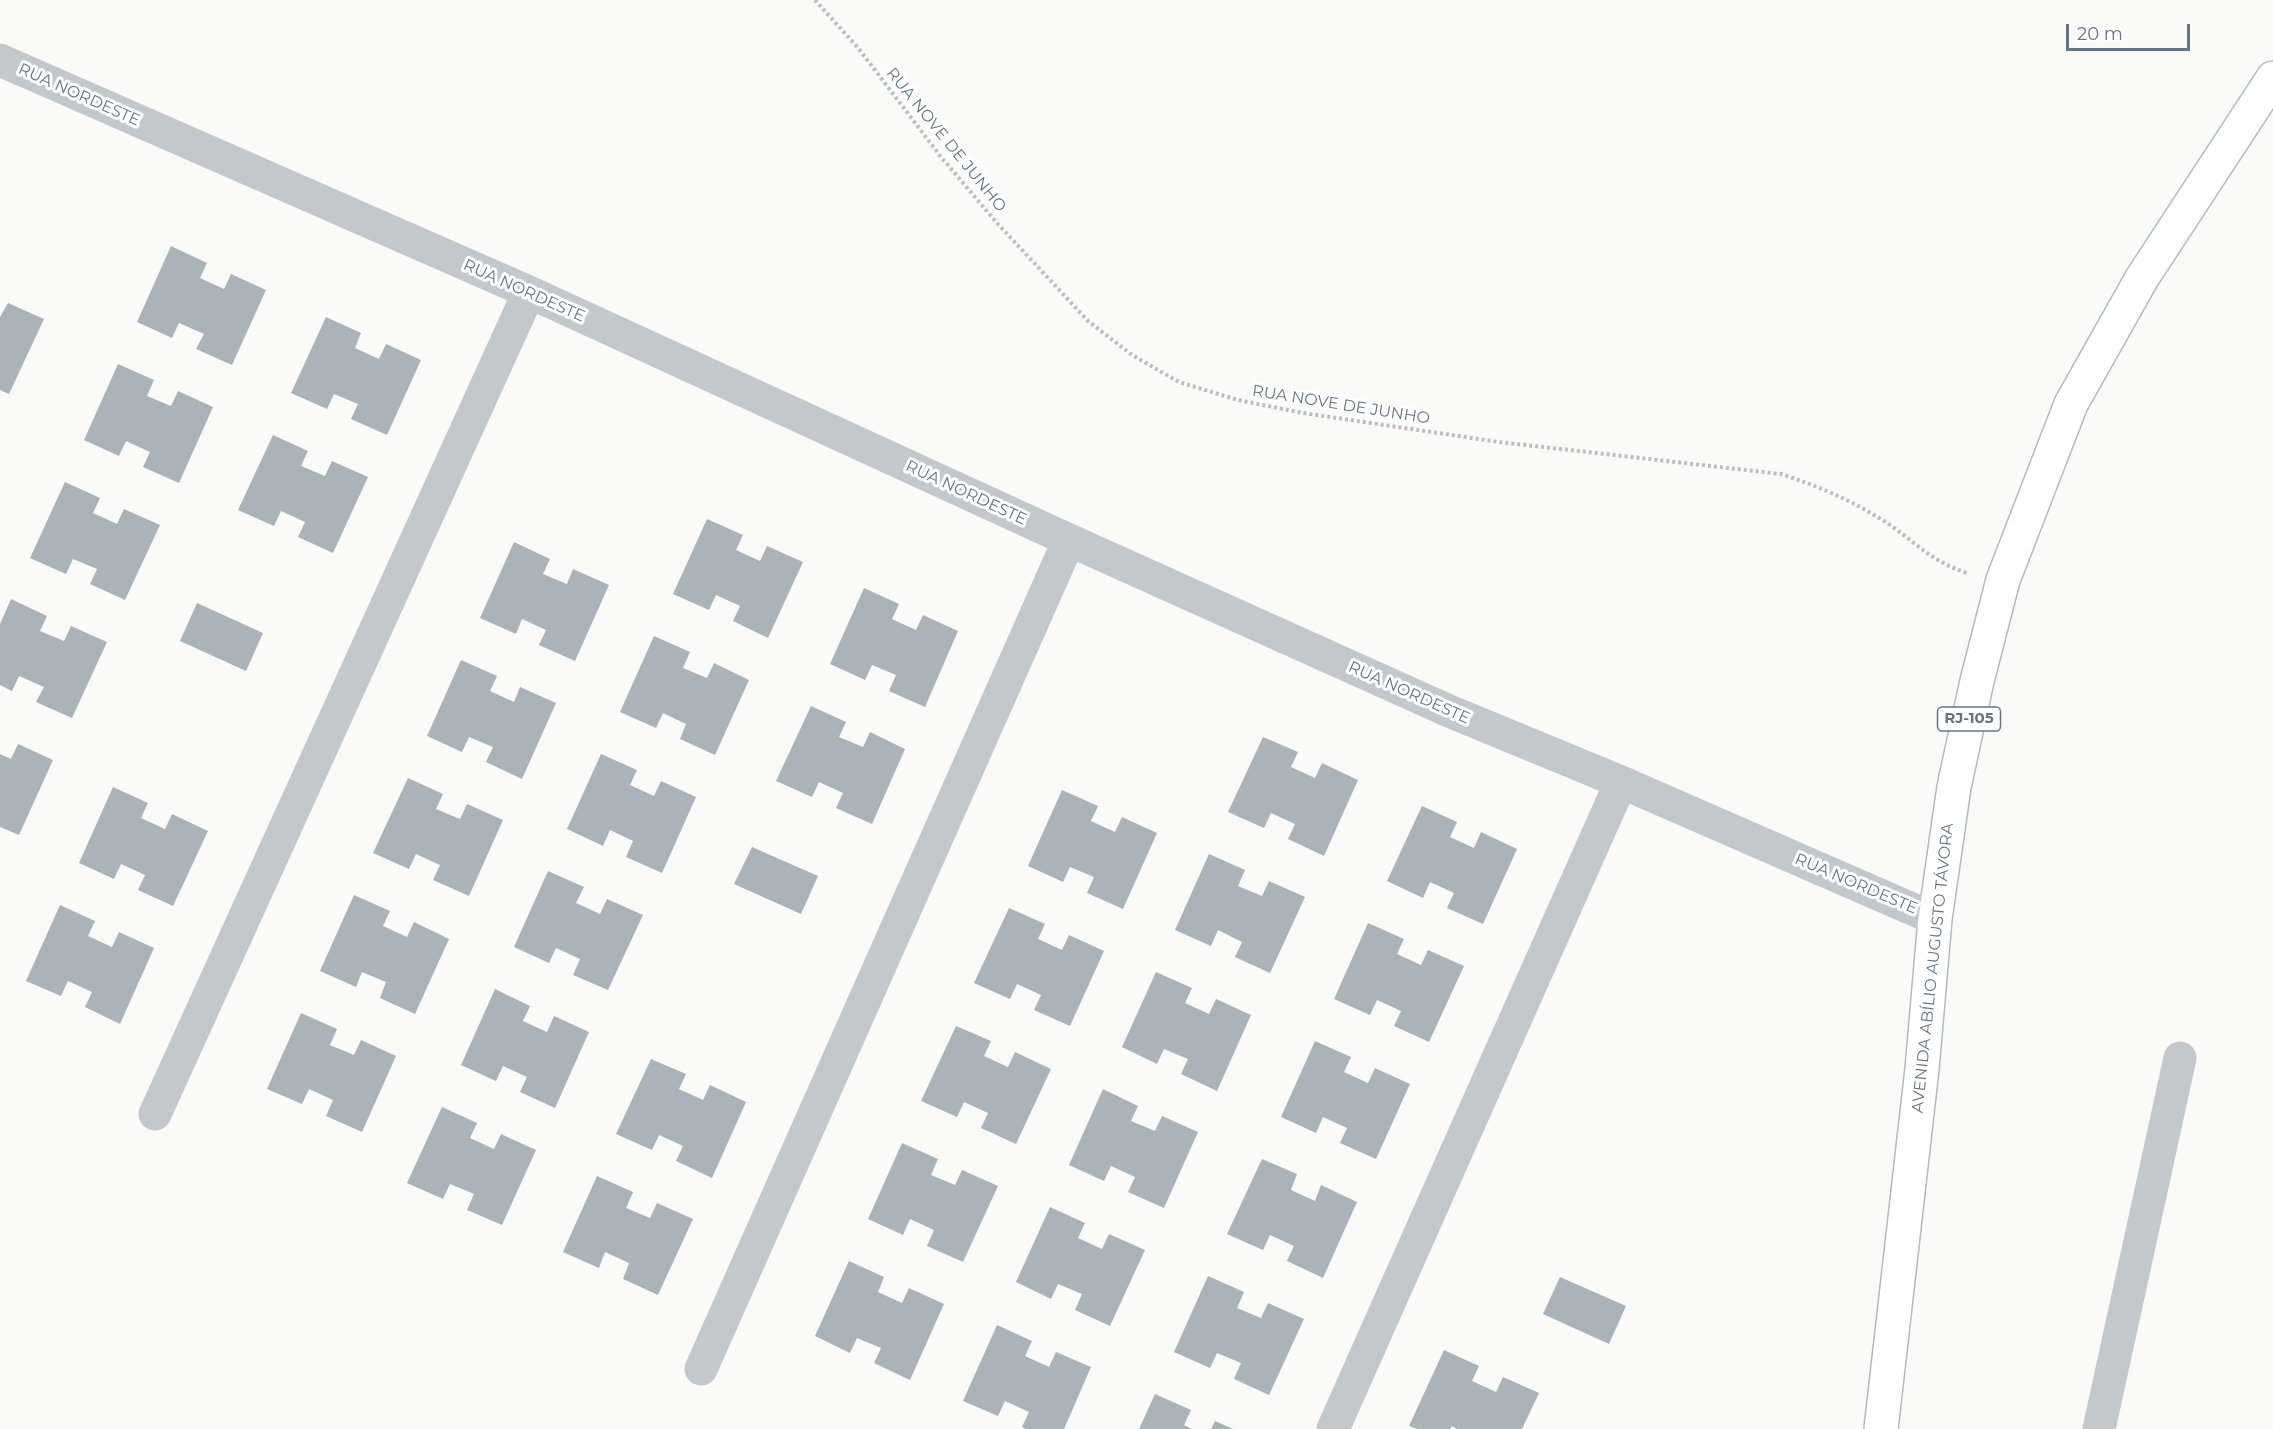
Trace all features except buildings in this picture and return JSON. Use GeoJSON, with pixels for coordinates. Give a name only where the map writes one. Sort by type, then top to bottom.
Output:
{"type":"FeatureCollection","features":[{"type":"Feature","properties":{"kind":"main road","name":"AVENIDA ABÍLIO AUGUSTO TÁVORA"},"geometry":{"type":"LineString","coordinates":[[1881,1429],[1922,1069],[1935,919],[1954,787],[1977,681],[2003,580],[2071,404],[2142,278],[2273,78]]}},
{"type":"Feature","properties":{"kind":"street","name":"RUA NORDESTE"},"geometry":{"type":"LineString","coordinates":[[0,60],[529,292],[1069,540],[1449,711],[1621,782],[1935,919]]}},
{"type":"Feature","properties":{"kind":"street"},"geometry":{"type":"LineString","coordinates":[[155,1114],[529,292]]}},
{"type":"Feature","properties":{"kind":"street"},"geometry":{"type":"LineString","coordinates":[[701,1369],[1069,540]]}},
{"type":"Feature","properties":{"kind":"street"},"geometry":{"type":"LineString","coordinates":[[1333,1429],[1621,782]]}},
{"type":"Feature","properties":{"kind":"street"},"geometry":{"type":"LineString","coordinates":[[2099,1429],[2180,1058]]}},
{"type":"Feature","properties":{"kind":"path","name":"RUA NOVE DE JUNHO"},"geometry":{"type":"LineString","coordinates":[[815,0],[859,49],[941,157],[997,223],[1088,321],[1132,356],[1179,381],[1238,400],[1303,413],[1499,442],[1781,474],[1822,487],[1856,504],[1945,566],[2003,580]]}}]}
